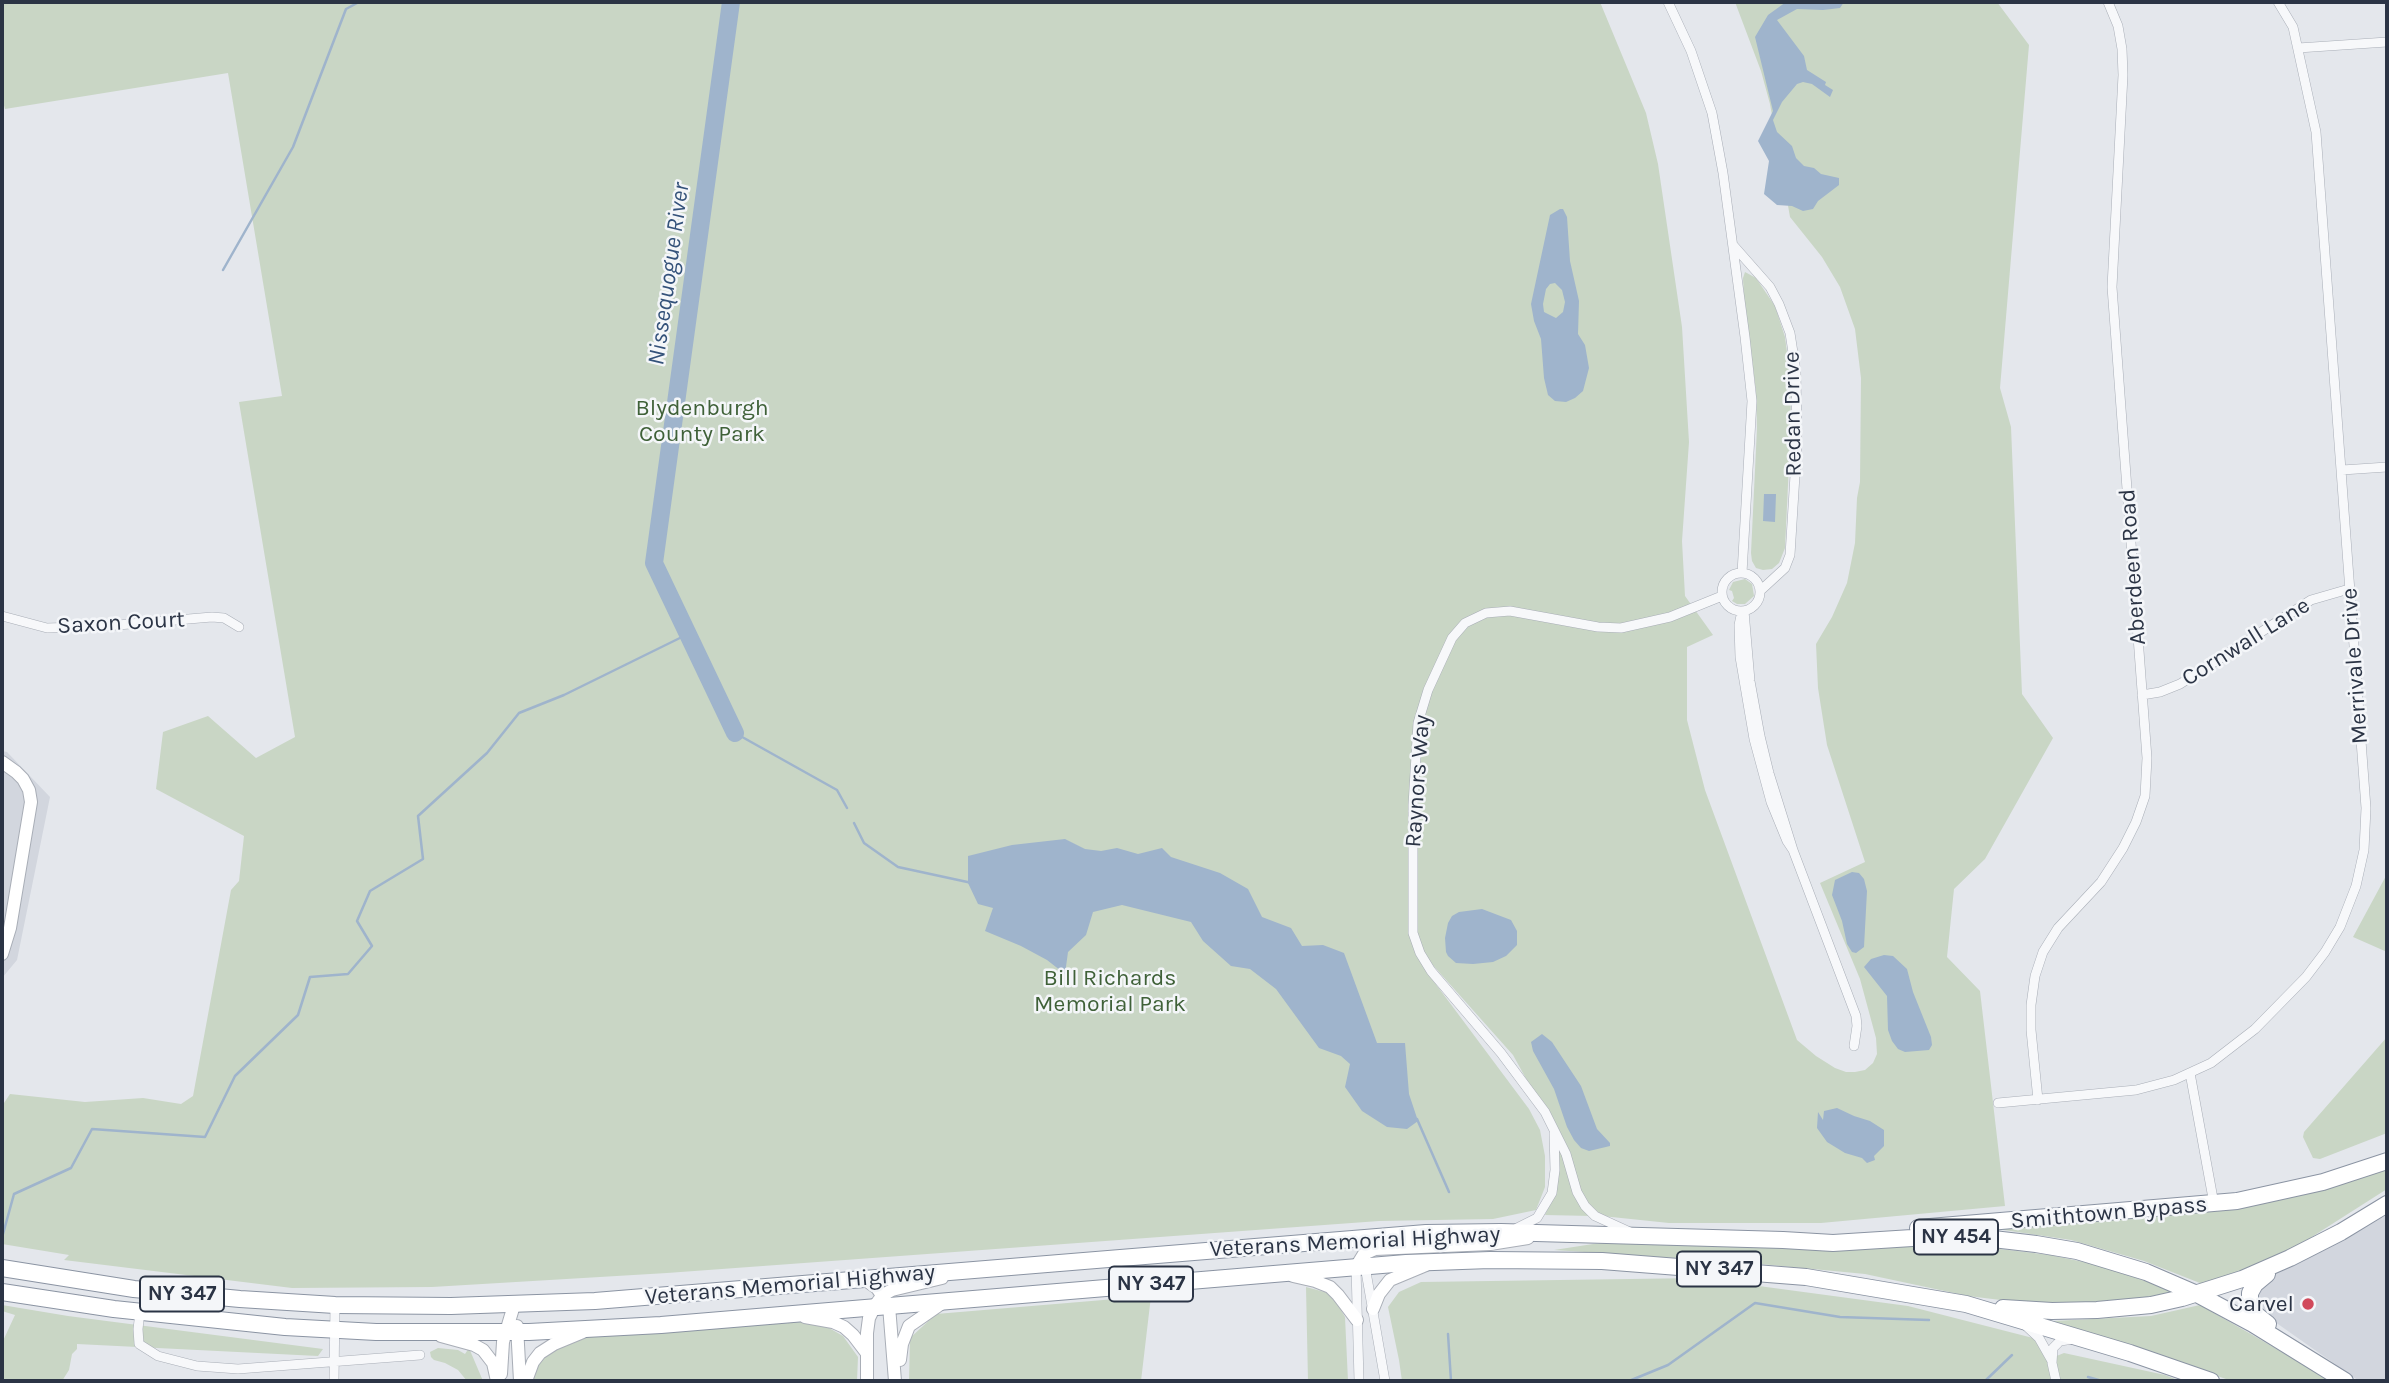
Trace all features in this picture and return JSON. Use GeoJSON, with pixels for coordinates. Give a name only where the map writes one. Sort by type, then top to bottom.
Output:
{"type":"FeatureCollection","features":[{"type":"Feature","properties":{"kind":"highway","name":"Smithtown Bypass"},"geometry":{"type":"LineString","coordinates":[[1783,1240],[2214,1204],[2290,1191],[2349,1175],[2387,1161]]}},
{"type":"Feature","properties":{"kind":"highway","name":"NY 347"},"geometry":{"type":"LineString","coordinates":[[1966,1304],[2028,1310],[2082,1311],[2151,1305],[2242,1279],[2290,1258],[2387,1204]]}},
{"type":"Feature","properties":{"kind":"highway","name":"Veterans Memorial Highway"},"geometry":{"type":"LineString","coordinates":[[2,1268],[169,1293],[335,1305],[514,1305],[595,1301],[1333,1239],[1436,1233],[1556,1233],[1833,1243],[1976,1237],[2036,1244],[2113,1261],[2197,1294],[2262,1329],[2345,1381]]}},
{"type":"Feature","properties":{"kind":"highway"},"geometry":{"type":"LineString","coordinates":[[2290,1258],[2255,1284],[2250,1293],[2251,1308],[2267,1324],[2321,1358],[2345,1381]]}},
{"type":"Feature","properties":{"kind":"highway","name":"Veterans Memorial Highway"},"geometry":{"type":"LineString","coordinates":[[2,1292],[140,1312],[285,1327],[427,1333],[512,1332],[590,1330],[791,1314],[882,1303],[945,1301],[1279,1273],[1361,1263],[1602,1261],[1753,1271],[1831,1280],[1966,1304],[2211,1381]]}},
{"type":"Feature","properties":{"kind":"street","name":"Redan Drive"},"geometry":{"type":"LineString","coordinates":[[1668,2],[1692,56],[1712,113],[1732,244],[1752,401],[1742,573]]}},
{"type":"Feature","properties":{"kind":"street","name":"Aberdeen Road"},"geometry":{"type":"LineString","coordinates":[[2038,1100],[2031,1005],[2035,976],[2043,952],[2058,928],[2101,882],[2123,848],[2145,796],[2147,758],[2112,287],[2122,49],[2118,26],[2108,2]]}},
{"type":"Feature","properties":{"kind":"street","name":"Merrivale Drive"},"geometry":{"type":"LineString","coordinates":[[1998,1103],[2136,1090],[2190,1073],[2231,1050],[2255,1030],[2325,952],[2340,927],[2356,886],[2364,850],[2366,808],[2316,132],[2292,27],[2278,2]]}},
{"type":"Feature","properties":{"kind":"street"},"geometry":{"type":"LineString","coordinates":[[2298,48],[2387,42]]}},
{"type":"Feature","properties":{"kind":"street","name":"Redan Drive"},"geometry":{"type":"LineString","coordinates":[[1732,244],[1770,287],[1779,304],[1790,334],[1796,372],[1797,443],[1790,555],[1785,568],[1760,591],[1754,606],[1743,611]]}},
{"type":"Feature","properties":{"kind":"street"},"geometry":{"type":"LineString","coordinates":[[2342,470],[2387,467]]}},
{"type":"Feature","properties":{"kind":"street"},"geometry":{"type":"LineString","coordinates":[[1760,591],[1757,580],[1742,573],[1726,580],[1722,596],[1728,607],[1743,611],[1739,638],[1766,774],[1779,822],[1793,850],[1856,1016],[1854,1046]]}},
{"type":"Feature","properties":{"kind":"street","name":"Cornwall Lane"},"geometry":{"type":"LineString","coordinates":[[2142,695],[2160,692],[2180,684],[2311,600],[2349,589]]}},
{"type":"Feature","properties":{"kind":"street","name":"Raynors Way"},"geometry":{"type":"LineString","coordinates":[[1639,1236],[1601,1220],[1585,1206],[1577,1192],[1566,1154],[1545,1112],[1501,1053],[1431,971],[1420,953],[1413,933],[1415,756],[1418,723],[1422,705],[1452,638],[1465,623],[1486,613],[1510,611],[1598,627],[1621,628],[1670,617],[1722,596]]}},
{"type":"Feature","properties":{"kind":"street","name":"Saxon Court"},"geometry":{"type":"LineString","coordinates":[[2,616],[47,628],[212,617],[225,618],[239,626]]}},
{"type":"Feature","properties":{"kind":"street"},"geometry":{"type":"LineString","coordinates":[[2,762],[23,779],[31,802],[10,928],[2,954]]}},
{"type":"Feature","properties":{"kind":"street"},"geometry":{"type":"LineString","coordinates":[[2190,1073],[2214,1204]]}},
{"type":"Feature","properties":{"kind":"street"},"geometry":{"type":"LineString","coordinates":[[1501,1232],[1533,1221],[1542,1213],[1550,1199],[1555,1179],[1554,1128]]}},
{"type":"Feature","properties":{"kind":"street"},"geometry":{"type":"LineString","coordinates":[[2367,1217],[2387,1210]]}},
{"type":"Feature","properties":{"kind":"street"},"geometry":{"type":"LineString","coordinates":[[1359,1381],[1357,1320],[1361,1263],[1375,1249],[1490,1244],[1556,1233]]}},
{"type":"Feature","properties":{"kind":"street"},"geometry":{"type":"LineString","coordinates":[[1333,1239],[1352,1246],[1361,1263],[1373,1309],[1385,1381]]}},
{"type":"Feature","properties":{"kind":"street"},"geometry":{"type":"LineString","coordinates":[[1373,1309],[1390,1280],[1435,1261]]}},
{"type":"Feature","properties":{"kind":"street"},"geometry":{"type":"LineString","coordinates":[[867,1381],[866,1333],[882,1303],[898,1288],[980,1269]]}},
{"type":"Feature","properties":{"kind":"street"},"geometry":{"type":"LineString","coordinates":[[1279,1273],[1325,1284],[1338,1295],[1357,1320]]}},
{"type":"Feature","properties":{"kind":"street"},"geometry":{"type":"LineString","coordinates":[[864,1279],[877,1287],[896,1381]]}},
{"type":"Feature","properties":{"kind":"street"},"geometry":{"type":"LineString","coordinates":[[896,1381],[906,1331],[916,1320],[945,1301]]}},
{"type":"Feature","properties":{"kind":"street"},"geometry":{"type":"LineString","coordinates":[[334,1381],[335,1305]]}},
{"type":"Feature","properties":{"kind":"street"},"geometry":{"type":"LineString","coordinates":[[499,1381],[512,1332],[514,1305]]}},
{"type":"Feature","properties":{"kind":"street"},"geometry":{"type":"LineString","coordinates":[[140,1312],[139,1344],[158,1356],[197,1366],[237,1369],[420,1355]]}},
{"type":"Feature","properties":{"kind":"street"},"geometry":{"type":"LineString","coordinates":[[791,1314],[839,1324],[853,1335],[866,1352]]}},
{"type":"Feature","properties":{"kind":"street"},"geometry":{"type":"LineString","coordinates":[[2020,1320],[2039,1339],[2052,1363],[2056,1381]]}},
{"type":"Feature","properties":{"kind":"street"},"geometry":{"type":"LineString","coordinates":[[526,1381],[533,1362],[540,1353],[554,1344],[590,1330]]}},
{"type":"Feature","properties":{"kind":"street"},"geometry":{"type":"LineString","coordinates":[[512,1332],[520,1381]]}},
{"type":"Feature","properties":{"kind":"street"},"geometry":{"type":"LineString","coordinates":[[427,1333],[468,1343],[483,1350],[493,1363],[499,1381]]}},
{"type":"Feature","properties":{"kind":"street"},"geometry":{"type":"LineString","coordinates":[[2052,1363],[2053,1348],[2057,1343],[2084,1339]]}},
{"type":"Feature","properties":{"kind":"shaded area"},"geometry":{"type":"Polygon","coordinates":[[[2,751],[7,752],[50,797],[17,960],[2,978],[2,751]]]}},
{"type":"Feature","properties":{"kind":"shaded area"},"geometry":{"type":"Polygon","coordinates":[[[2387,1215],[2387,1381],[2359,1381],[2258,1310],[2255,1290],[2301,1254],[2387,1215]]]}},
{"type":"Feature","properties":{"kind":"green space"},"geometry":{"type":"Polygon","coordinates":[[[2,2],[1600,2],[1646,113],[1658,164],[1682,327],[1689,442],[1682,541],[1685,596],[1713,635],[1687,647],[1687,720],[1705,790],[1797,1040],[1835,1068],[1855,1072],[1865,1070],[1873,1063],[1877,1054],[1876,1038],[1860,979],[1820,883],[1865,862],[1827,745],[1818,688],[1816,644],[1847,583],[1855,543],[1860,482],[1861,378],[1855,329],[1840,287],[1822,257],[1790,217],[1770,104],[1761,71],[1735,2],[1997,2],[2029,45],[2000,388],[2011,427],[2022,694],[2053,738],[1985,859],[1954,889],[1947,957],[1980,991],[2005,1206],[1821,1223],[1669,1223],[1602,1216],[1586,1201],[1567,1153],[1513,1055],[1414,944],[1426,971],[1529,1109],[1540,1130],[1545,1156],[1545,1187],[1536,1210],[1493,1219],[1379,1221],[667,1273],[432,1287],[292,1288],[64,1260],[69,1255],[2,1244],[2,1106],[10,1094],[85,1102],[143,1098],[181,1104],[193,1096],[231,890],[239,881],[244,836],[156,789],[163,732],[208,716],[256,758],[295,737],[239,402],[282,396],[228,73],[5,109],[2,98],[2,2]]]}},
{"type":"Feature","properties":{"kind":"green space"},"geometry":{"type":"Polygon","coordinates":[[[1745,272],[1756,278],[1775,306],[1785,337],[1790,376],[1791,421],[1785,548],[1779,563],[1772,569],[1763,570],[1756,568],[1751,553],[1757,428],[1756,391],[1744,299],[1745,272]]]}},
{"type":"Feature","properties":{"kind":"green space"},"geometry":{"type":"Polygon","coordinates":[[[1745,579],[1752,584],[1754,596],[1745,604],[1737,604],[1732,601],[1734,598],[1729,590],[1733,582],[1745,579]]]}},
{"type":"Feature","properties":{"kind":"green space"},"geometry":{"type":"Polygon","coordinates":[[[2387,874],[2387,952],[2353,937],[2387,874]]]}},
{"type":"Feature","properties":{"kind":"green space"},"geometry":{"type":"Polygon","coordinates":[[[2387,1037],[2387,1133],[2320,1159],[2313,1158],[2303,1137],[2304,1132],[2387,1037]]]}},
{"type":"Feature","properties":{"kind":"green space"},"geometry":{"type":"Polygon","coordinates":[[[1558,1144],[1592,1216],[1545,1215],[1551,1201],[1558,1144]]]}},
{"type":"Feature","properties":{"kind":"green space"},"geometry":{"type":"Polygon","coordinates":[[[2387,1168],[2387,1189],[2285,1254],[2205,1285],[2144,1261],[2071,1240],[1997,1229],[2113,1219],[2387,1168]]]}},
{"type":"Feature","properties":{"kind":"green space"},"geometry":{"type":"Polygon","coordinates":[[[1620,1242],[1975,1246],[2050,1255],[2103,1266],[2179,1293],[2105,1303],[2025,1303],[1968,1296],[1865,1274],[1750,1263],[1554,1250],[1620,1242]]]}},
{"type":"Feature","properties":{"kind":"green space"},"geometry":{"type":"Polygon","coordinates":[[[1699,1278],[1908,1306],[2033,1338],[2049,1359],[2064,1353],[2165,1375],[2180,1381],[1402,1381],[1388,1307],[1399,1292],[1421,1282],[1699,1278]]]}},
{"type":"Feature","properties":{"kind":"green space"},"geometry":{"type":"Polygon","coordinates":[[[1306,1287],[1332,1294],[1345,1317],[1348,1381],[1308,1381],[1306,1287]]]}},
{"type":"Feature","properties":{"kind":"green space"},"geometry":{"type":"Polygon","coordinates":[[[1151,1296],[1141,1381],[909,1381],[910,1338],[936,1314],[1151,1296]]]}},
{"type":"Feature","properties":{"kind":"green space"},"geometry":{"type":"Polygon","coordinates":[[[2,1305],[323,1349],[318,1356],[77,1344],[69,1370],[62,1381],[2,1381],[2,1343],[15,1315],[2,1311],[2,1305]]]}},
{"type":"Feature","properties":{"kind":"green space"},"geometry":{"type":"Polygon","coordinates":[[[2200,1305],[2331,1381],[2232,1381],[2053,1321],[2151,1316],[2200,1305]]]}},
{"type":"Feature","properties":{"kind":"green space"},"geometry":{"type":"Polygon","coordinates":[[[817,1321],[843,1336],[858,1357],[857,1381],[531,1381],[536,1363],[552,1347],[575,1338],[817,1321]]]}},
{"type":"Feature","properties":{"kind":"green space"},"geometry":{"type":"Polygon","coordinates":[[[438,1348],[458,1350],[465,1354],[469,1348],[483,1381],[467,1381],[458,1370],[434,1360],[430,1352],[438,1348]]]}},
{"type":"Feature","properties":{"kind":"water"},"geometry":{"type":"Polygon","coordinates":[[[1786,2],[1844,2],[1840,8],[1797,9],[1777,20],[1804,56],[1807,70],[1833,90],[1830,97],[1812,84],[1797,84],[1782,102],[1773,120],[1777,132],[1792,146],[1796,158],[1804,166],[1839,178],[1839,185],[1818,201],[1813,209],[1803,211],[1792,206],[1777,205],[1764,194],[1769,161],[1758,141],[1773,111],[1755,37],[1768,15],[1786,2]]]}},
{"type":"Feature","properties":{"kind":"water"},"geometry":{"type":"Polygon","coordinates":[[[1563,209],[1567,217],[1570,261],[1579,301],[1578,334],[1585,345],[1589,368],[1583,391],[1566,402],[1555,401],[1548,395],[1541,339],[1531,304],[1550,215],[1563,209]],[[1555,283],[1546,289],[1544,312],[1556,318],[1563,312],[1565,302],[1562,290],[1555,283]]]}},
{"type":"Feature","properties":{"kind":"water"},"geometry":{"type":"Polygon","coordinates":[[[1764,494],[1776,494],[1775,522],[1763,521],[1764,494]]]}},
{"type":"Feature","properties":{"kind":"water"},"geometry":{"type":"Polygon","coordinates":[[[1065,839],[1085,849],[1101,851],[1117,848],[1138,854],[1162,848],[1171,857],[1220,873],[1248,889],[1262,917],[1291,928],[1302,946],[1323,945],[1344,953],[1377,1043],[1405,1043],[1409,1094],[1418,1121],[1407,1129],[1387,1127],[1362,1111],[1345,1087],[1350,1064],[1341,1056],[1319,1048],[1276,989],[1250,969],[1231,966],[1203,941],[1191,922],[1122,905],[1093,912],[1086,935],[1068,952],[1065,974],[1047,960],[1021,946],[985,931],[993,908],[978,904],[968,883],[968,856],[1012,845],[1065,839]]]}},
{"type":"Feature","properties":{"kind":"water"},"geometry":{"type":"Polygon","coordinates":[[[1852,872],[1859,873],[1864,879],[1867,891],[1864,947],[1856,953],[1852,952],[1847,944],[1832,895],[1835,880],[1852,872]]]}},
{"type":"Feature","properties":{"kind":"water"},"geometry":{"type":"Polygon","coordinates":[[[1482,909],[1511,920],[1517,931],[1517,945],[1506,956],[1493,962],[1456,963],[1446,952],[1448,923],[1452,916],[1459,912],[1482,909]]]}},
{"type":"Feature","properties":{"kind":"water"},"geometry":{"type":"Polygon","coordinates":[[[1884,955],[1893,956],[1907,969],[1931,1037],[1932,1045],[1929,1050],[1905,1052],[1898,1049],[1892,1041],[1888,1030],[1887,996],[1864,967],[1871,959],[1884,955]]]}},
{"type":"Feature","properties":{"kind":"water"},"geometry":{"type":"Polygon","coordinates":[[[1542,1034],[1552,1042],[1581,1086],[1597,1129],[1610,1146],[1589,1151],[1581,1148],[1574,1140],[1554,1089],[1533,1051],[1531,1042],[1542,1034]]]}},
{"type":"Feature","properties":{"kind":"water"},"geometry":{"type":"Polygon","coordinates":[[[1837,1108],[1870,1121],[1884,1130],[1884,1146],[1874,1156],[1875,1160],[1867,1163],[1862,1158],[1845,1153],[1827,1142],[1817,1128],[1818,1112],[1823,1120],[1824,1111],[1837,1108]]]}},
{"type":"Feature","properties":{"kind":"waterway"},"geometry":{"type":"LineString","coordinates":[[223,270],[293,147],[346,9],[359,2]]}},
{"type":"Feature","properties":{"kind":"waterway","name":"Nissequogue River"},"geometry":{"type":"LineString","coordinates":[[731,2],[654,563],[735,733]]}},
{"type":"Feature","properties":{"kind":"waterway"},"geometry":{"type":"LineString","coordinates":[[3,1234],[14,1194],[71,1168],[92,1129],[205,1137],[235,1076],[298,1015],[310,977],[348,974],[372,946],[357,921],[370,891],[423,859],[418,816],[487,753],[519,713],[564,695],[688,634]]}},
{"type":"Feature","properties":{"kind":"waterway","name":"Nissequogue River"},"geometry":{"type":"LineString","coordinates":[[735,733],[837,790],[847,808]]}},
{"type":"Feature","properties":{"kind":"waterway","name":"Nissequogue River"},"geometry":{"type":"LineString","coordinates":[[854,823],[864,843],[898,867],[972,883]]}},
{"type":"Feature","properties":{"kind":"waterway"},"geometry":{"type":"LineString","coordinates":[[1417,1119],[1449,1192]]}},
{"type":"Feature","properties":{"kind":"waterway"},"geometry":{"type":"LineString","coordinates":[[1629,1381],[1668,1365],[1755,1303],[1840,1317],[1929,1320]]}},
{"type":"Feature","properties":{"kind":"waterway","name":"Nissequogue River"},"geometry":{"type":"LineString","coordinates":[[1448,1334],[1451,1381]]}},
{"type":"Feature","properties":{"kind":"waterway"},"geometry":{"type":"LineString","coordinates":[[1985,1381],[2012,1355]]}},
{"type":"Feature","properties":{"kind":"waterway"},"geometry":{"type":"LineString","coordinates":[[2088,1377],[2102,1381]]}},
{"type":"Feature","properties":{"kind":"place","name":"Carvel"},"geometry":{"type":"Point","coordinates":[2308,1304]}},
{"type":"Feature","properties":{"kind":"park label","name":"Blydenburgh County Park"},"geometry":{"type":"Point","coordinates":[702,421]}},
{"type":"Feature","properties":{"kind":"park label","name":"Bill Richards Memorial Park"},"geometry":{"type":"Point","coordinates":[1110,991]}}]}
